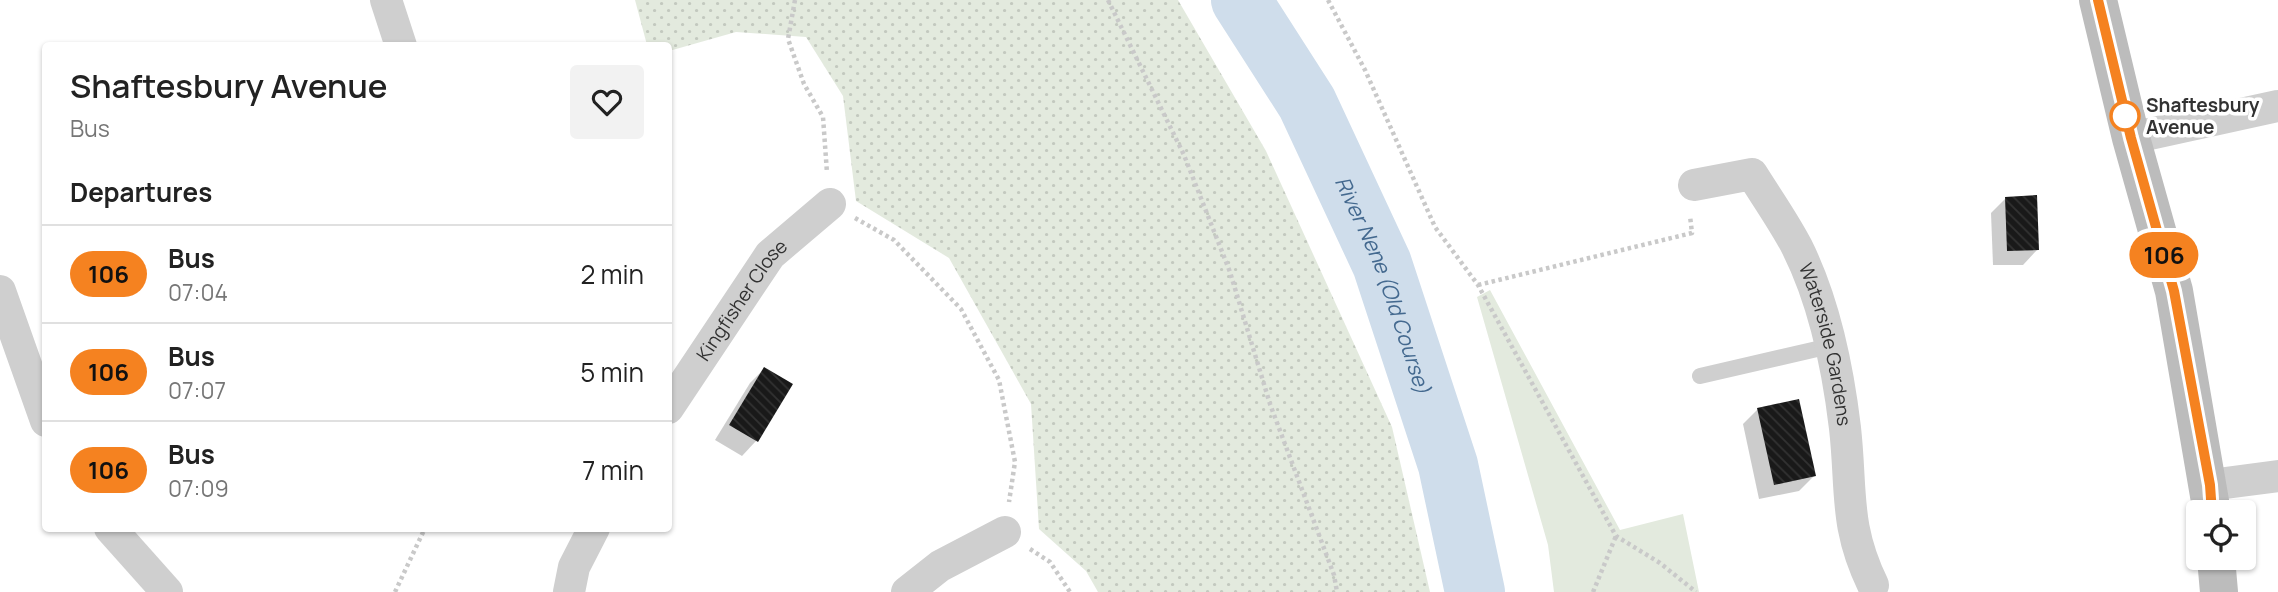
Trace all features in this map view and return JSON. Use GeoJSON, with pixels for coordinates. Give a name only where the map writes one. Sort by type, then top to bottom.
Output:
{"type":"FeatureCollection","features":[{"type":"Feature","properties":{"kind":"street"},"geometry":{"type":"LineString","coordinates":[[386,0],[400,42]]}},
{"type":"Feature","properties":{"kind":"street"},"geometry":{"type":"LineString","coordinates":[[2098,0],[2131,138],[2174,291],[2211,499],[2278,477]]}},
{"type":"Feature","properties":{"kind":"street"},"geometry":{"type":"LineString","coordinates":[[2131,138],[2278,106]]}},
{"type":"Feature","properties":{"kind":"street","name":"Waterside Gardens"},"geometry":{"type":"LineString","coordinates":[[1694,185],[1752,174],[1797,247],[1815,293],[1830,346],[1845,429],[1848,504],[1858,554],[1873,590]]}},
{"type":"Feature","properties":{"kind":"street","name":"Kingfisher Close"},"geometry":{"type":"LineString","coordinates":[[672,402],[770,256],[830,204]]}},
{"type":"Feature","properties":{"kind":"street"},"geometry":{"type":"LineString","coordinates":[[0,291],[42,410]]}},
{"type":"Feature","properties":{"kind":"street"},"geometry":{"type":"LineString","coordinates":[[114,532],[167,592]]}},
{"type":"Feature","properties":{"kind":"street"},"geometry":{"type":"LineString","coordinates":[[569,592],[574,567],[592,532]]}},
{"type":"Feature","properties":{"kind":"street"},"geometry":{"type":"LineString","coordinates":[[908,592],[940,566],[1005,532]]}},
{"type":"Feature","properties":{"kind":"street"},"geometry":{"type":"LineString","coordinates":[[2217,570],[2219,592]]}},
{"type":"Feature","properties":{"kind":"lane"},"geometry":{"type":"LineString","coordinates":[[1700,376],[1830,346]]}},
{"type":"Feature","properties":{"kind":"path"},"geometry":{"type":"LineString","coordinates":[[795,0],[788,39],[804,84],[822,117],[830,204],[894,240],[961,309],[999,380],[1015,462],[1005,532],[1050,562],[1070,592]]}},
{"type":"Feature","properties":{"kind":"path"},"geometry":{"type":"LineString","coordinates":[[1108,0],[1184,155],[1230,272],[1270,404],[1334,575],[1337,592]]}},
{"type":"Feature","properties":{"kind":"path"},"geometry":{"type":"LineString","coordinates":[[1328,0],[1365,70],[1435,227],[1478,285],[1616,536],[1660,563],[1696,592]]}},
{"type":"Feature","properties":{"kind":"path"},"geometry":{"type":"LineString","coordinates":[[1478,285],[1692,233],[1694,185]]}},
{"type":"Feature","properties":{"kind":"path"},"geometry":{"type":"LineString","coordinates":[[395,592],[423,532]]}},
{"type":"Feature","properties":{"kind":"path"},"geometry":{"type":"LineString","coordinates":[[1592,592],[1616,536]]}},
{"type":"Feature","properties":{"kind":"shaded area"},"geometry":{"type":"Polygon","coordinates":[[[635,0],[1178,0],[1266,151],[1392,427],[1430,592],[1098,592],[1086,571],[1039,529],[1031,404],[949,258],[856,201],[843,96],[806,37],[736,32],[672,50],[672,42],[646,42],[635,0]]]}},
{"type":"Feature","properties":{"kind":"shaded area"},"geometry":{"type":"Polygon","coordinates":[[[1490,290],[1620,530],[1683,514],[1699,592],[1554,592],[1548,545],[1477,297],[1490,290]]]}},
{"type":"Feature","properties":{"kind":"building"},"geometry":{"type":"Polygon","coordinates":[[[2037,195],[2039,250],[2007,251],[2005,197],[2037,195]]]}},
{"type":"Feature","properties":{"kind":"building"},"geometry":{"type":"Polygon","coordinates":[[[764,367],[793,384],[758,442],[729,425],[764,367]]]}},
{"type":"Feature","properties":{"kind":"building"},"geometry":{"type":"Polygon","coordinates":[[[1799,399],[1816,476],[1774,485],[1757,408],[1799,399]]]}},
{"type":"Feature","properties":{"kind":"waterway","name":"River Nene (Old Course)"},"geometry":{"type":"LineString","coordinates":[[1241,0],[1307,103],[1382,264],[1448,465],[1475,592]]}},
{"type":"Feature","properties":{"kind":"bus line","name":"106"},"geometry":{"type":"LineString","coordinates":[[2098,0],[2131,138],[2174,291],[2211,500]]}},
{"type":"Feature","properties":{"kind":"place","name":"Shaftesbury Avenue"},"geometry":{"type":"Point","coordinates":[2125,116]}}]}
